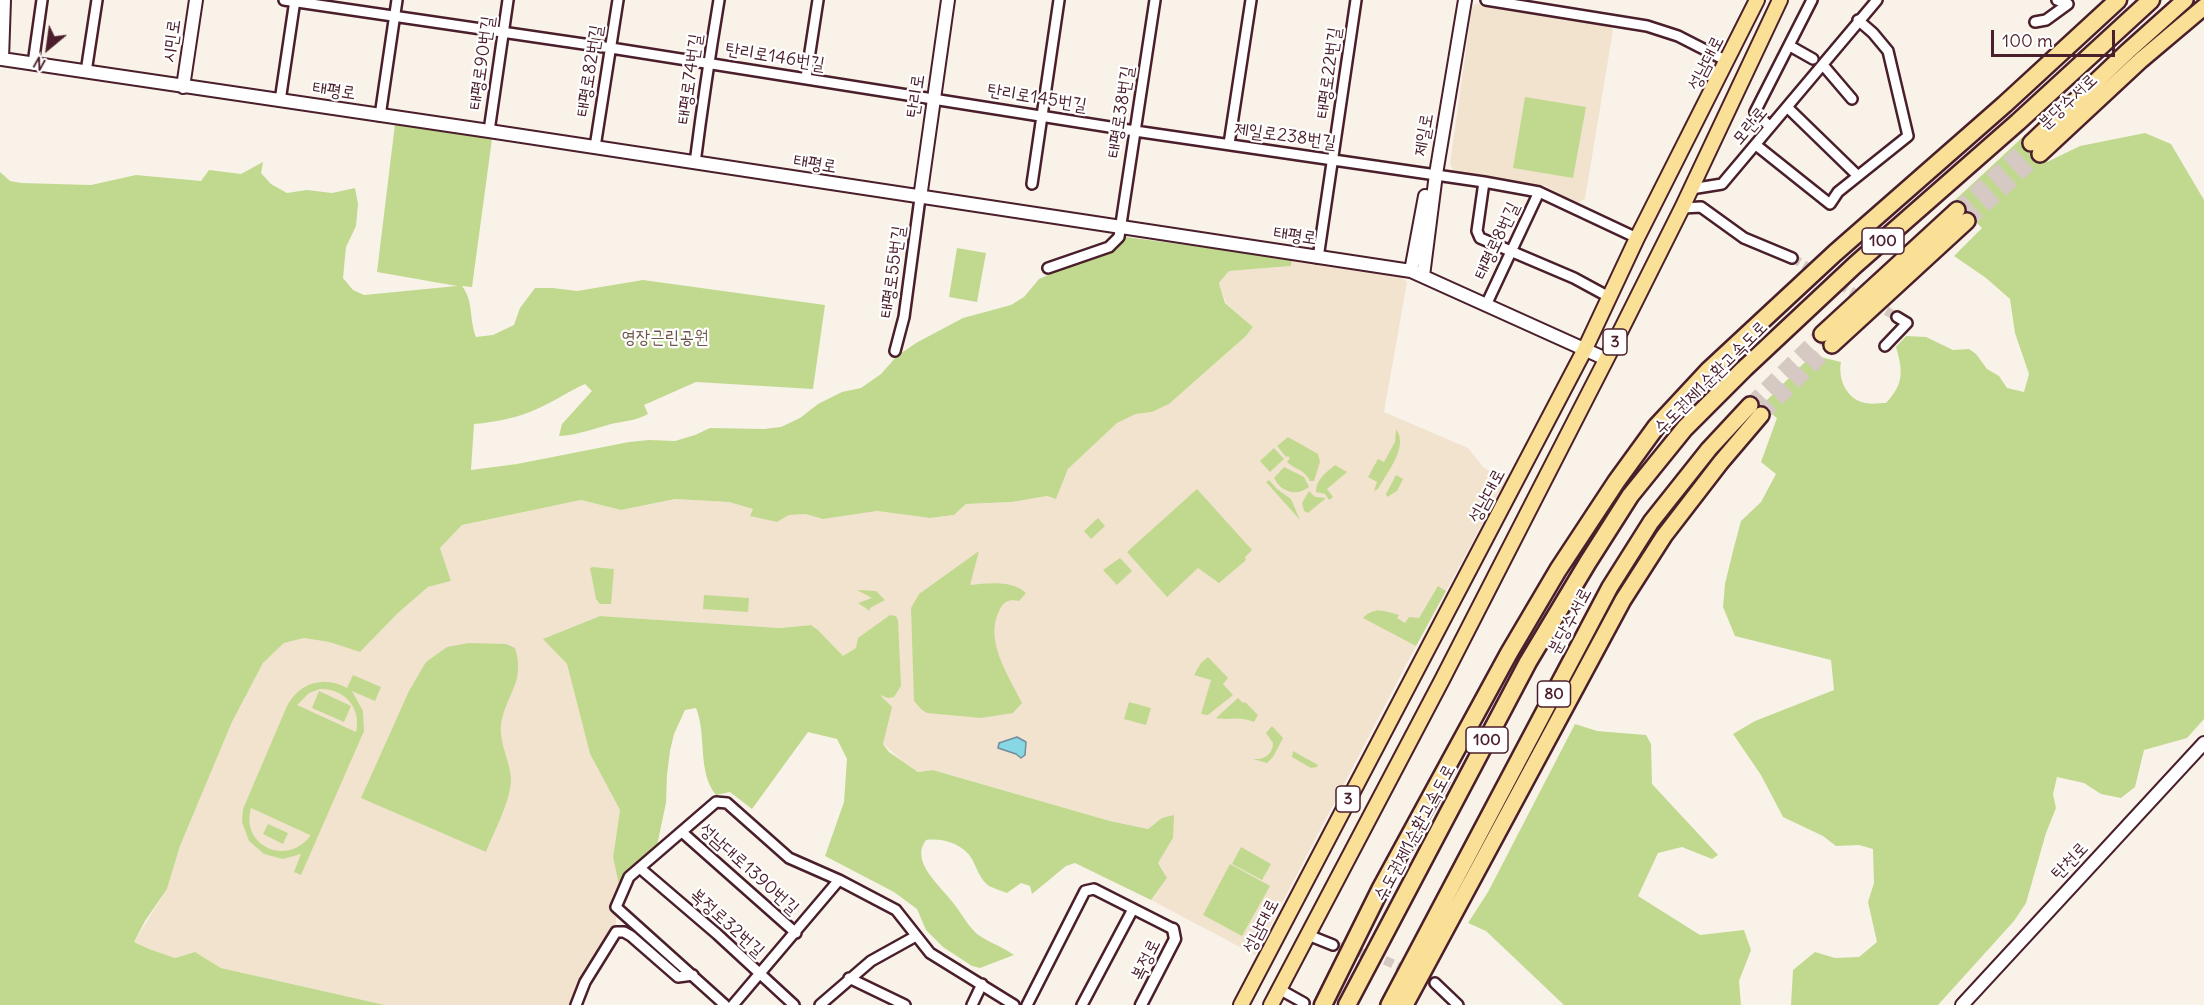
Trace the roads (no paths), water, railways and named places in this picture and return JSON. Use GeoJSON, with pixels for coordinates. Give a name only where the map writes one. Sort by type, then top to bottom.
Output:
{"type":"FeatureCollection","features":[{"type":"Feature","properties":{"kind":"highway","name":"수도권제1순환고속도로"},"geometry":{"type":"LineString","coordinates":[[1323,1005],[1381,888],[1509,653],[1565,560],[1616,482],[1656,427],[1709,370],[1835,253],[2118,0]]}},
{"type":"Feature","properties":{"kind":"highway","name":"수도권제1순환고속도로"},"geometry":{"type":"LineString","coordinates":[[1347,1005],[1528,662],[1630,496],[1657,462],[1685,428],[1804,313],[2151,0]]}},
{"type":"Feature","properties":{"kind":"highway","name":"분당수서로"},"geometry":{"type":"LineString","coordinates":[[2185,0],[2128,51],[2036,149],[2204,7]]}},
{"type":"Feature","properties":{"kind":"highway"},"geometry":{"type":"LineString","coordinates":[[1827,340],[1962,215]]}},
{"type":"Feature","properties":{"kind":"highway","name":"분당수서로"},"geometry":{"type":"LineString","coordinates":[[1389,1005],[1610,586],[1651,522],[1709,449],[1756,410],[1721,462],[1664,536],[1623,600],[1405,1005]]}},
{"type":"Feature","properties":{"kind":"main road"},"geometry":{"type":"LineString","coordinates":[[1,58],[4,0]]}},
{"type":"Feature","properties":{"kind":"main road","name":"시민로"},"geometry":{"type":"LineString","coordinates":[[183,87],[196,0]]}},
{"type":"Feature","properties":{"kind":"main road","name":"탄리로"},"geometry":{"type":"LineString","coordinates":[[920,198],[948,0]]}},
{"type":"Feature","properties":{"kind":"main road","name":"제일로"},"geometry":{"type":"LineString","coordinates":[[1417,274],[1457,0]]}},
{"type":"Feature","properties":{"kind":"main road","name":"제일로"},"geometry":{"type":"LineString","coordinates":[[1433,174],[1465,0]]}},
{"type":"Feature","properties":{"kind":"main road","name":"성남대로"},"geometry":{"type":"LineString","coordinates":[[1241,1005],[1585,349],[1636,238],[1757,0]]}},
{"type":"Feature","properties":{"kind":"main road","name":"3"},"geometry":{"type":"LineString","coordinates":[[1271,1005],[1509,548],[1692,189],[1780,0]]}},
{"type":"Feature","properties":{"kind":"main road","name":"태평로"},"geometry":{"type":"LineString","coordinates":[[1,58],[1417,274],[1606,358]]}},
{"type":"Feature","properties":{"kind":"main road"},"geometry":{"type":"LineString","coordinates":[[1486,537],[1509,548]]}},
{"type":"Feature","properties":{"kind":"main road","name":"탄천로"},"geometry":{"type":"LineString","coordinates":[[1962,1005],[2204,743]]}},
{"type":"Feature","properties":{"kind":"street"},"geometry":{"type":"LineString","coordinates":[[33,64],[42,0]]}},
{"type":"Feature","properties":{"kind":"street"},"geometry":{"type":"LineString","coordinates":[[86,72],[97,0]]}},
{"type":"Feature","properties":{"kind":"street","name":"탄리로146번길"},"geometry":{"type":"LineString","coordinates":[[284,0],[934,98]]}},
{"type":"Feature","properties":{"kind":"street"},"geometry":{"type":"LineString","coordinates":[[380,116],[397,0]]}},
{"type":"Feature","properties":{"kind":"street","name":"태평로90번길"},"geometry":{"type":"LineString","coordinates":[[489,131],[508,0]]}},
{"type":"Feature","properties":{"kind":"street","name":"태평로82번길"},"geometry":{"type":"LineString","coordinates":[[595,147],[618,0]]}},
{"type":"Feature","properties":{"kind":"street","name":"태평로74번길"},"geometry":{"type":"LineString","coordinates":[[695,163],[719,0]]}},
{"type":"Feature","properties":{"kind":"street"},"geometry":{"type":"LineString","coordinates":[[806,78],[818,0]]}},
{"type":"Feature","properties":{"kind":"street"},"geometry":{"type":"LineString","coordinates":[[1032,184],[1059,0]]}},
{"type":"Feature","properties":{"kind":"street","name":"태평로38번길"},"geometry":{"type":"LineString","coordinates":[[1121,229],[1155,0]]}},
{"type":"Feature","properties":{"kind":"street"},"geometry":{"type":"LineString","coordinates":[[1230,144],[1251,0]]}},
{"type":"Feature","properties":{"kind":"street","name":"태평로22번길"},"geometry":{"type":"LineString","coordinates":[[1318,258],[1356,0]]}},
{"type":"Feature","properties":{"kind":"street"},"geometry":{"type":"LineString","coordinates":[[1486,0],[1660,30],[1727,61]]}},
{"type":"Feature","properties":{"kind":"street"},"geometry":{"type":"LineString","coordinates":[[1770,126],[1755,112],[1812,0]]}},
{"type":"Feature","properties":{"kind":"street","name":"모란로"},"geometry":{"type":"LineString","coordinates":[[1692,189],[1722,184],[1877,0]]}},
{"type":"Feature","properties":{"kind":"street"},"geometry":{"type":"LineString","coordinates":[[2035,22],[2046,20],[2068,4],[2057,0]]}},
{"type":"Feature","properties":{"kind":"street"},"geometry":{"type":"LineString","coordinates":[[280,101],[295,1]]}},
{"type":"Feature","properties":{"kind":"street"},"geometry":{"type":"LineString","coordinates":[[1756,145],[1830,204],[1838,192],[1857,175],[1908,136],[1888,51],[1858,20]]}},
{"type":"Feature","properties":{"kind":"street"},"geometry":{"type":"LineString","coordinates":[[1790,46],[1814,59]]}},
{"type":"Feature","properties":{"kind":"street"},"geometry":{"type":"LineString","coordinates":[[1823,66],[1852,99]]}},
{"type":"Feature","properties":{"kind":"street","name":"탄리로145번길"},"geometry":{"type":"LineString","coordinates":[[934,98],[1135,131]]}},
{"type":"Feature","properties":{"kind":"street"},"geometry":{"type":"LineString","coordinates":[[1787,107],[1857,175]]}},
{"type":"Feature","properties":{"kind":"street","name":"제일로238번길"},"geometry":{"type":"LineString","coordinates":[[1135,131],[1334,159],[1539,192],[1636,238]]}},
{"type":"Feature","properties":{"kind":"street"},"geometry":{"type":"LineString","coordinates":[[1484,182],[1477,231],[1480,238],[1574,278],[1609,297]]}},
{"type":"Feature","properties":{"kind":"street","name":"태평로8번길"},"geometry":{"type":"LineString","coordinates":[[1486,305],[1539,192]]}},
{"type":"Feature","properties":{"kind":"street","name":"태평로55번길"},"geometry":{"type":"LineString","coordinates":[[895,351],[904,317],[920,198]]}},
{"type":"Feature","properties":{"kind":"street"},"geometry":{"type":"LineString","coordinates":[[1682,208],[1701,207],[1744,238],[1792,258]]}},
{"type":"Feature","properties":{"kind":"street"},"geometry":{"type":"LineString","coordinates":[[1047,268],[1109,247],[1119,237],[1121,229]]}},
{"type":"Feature","properties":{"kind":"street"},"geometry":{"type":"LineString","coordinates":[[1885,346],[1907,323],[1897,316]]}},
{"type":"Feature","properties":{"kind":"street","name":"성남대로1390번길"},"geometry":{"type":"LineString","coordinates":[[693,975],[616,907],[629,877],[683,833],[716,802],[727,803],[789,858],[839,880],[896,910],[930,953],[1014,1005]]}},
{"type":"Feature","properties":{"kind":"street","name":"성남대로1390번길"},"geometry":{"type":"LineString","coordinates":[[683,833],[796,933],[839,880]]}},
{"type":"Feature","properties":{"kind":"street","name":"복정로32번길"},"geometry":{"type":"LineString","coordinates":[[641,869],[760,974],[733,1005]]}},
{"type":"Feature","properties":{"kind":"street"},"geometry":{"type":"LineString","coordinates":[[1027,1005],[1085,891],[1094,890],[1173,929]]}},
{"type":"Feature","properties":{"kind":"street"},"geometry":{"type":"LineString","coordinates":[[1082,1005],[1133,909]]}},
{"type":"Feature","properties":{"kind":"street","name":"복정로"},"geometry":{"type":"LineString","coordinates":[[1141,1005],[1175,939],[1173,929]]}},
{"type":"Feature","properties":{"kind":"street"},"geometry":{"type":"LineString","coordinates":[[576,1005],[585,982],[616,932],[624,932],[631,936],[678,977],[693,975],[725,1005]]}},
{"type":"Feature","properties":{"kind":"street"},"geometry":{"type":"LineString","coordinates":[[794,1005],[760,974],[796,933]]}},
{"type":"Feature","properties":{"kind":"street"},"geometry":{"type":"LineString","coordinates":[[1308,935],[1333,945]]}},
{"type":"Feature","properties":{"kind":"street"},"geometry":{"type":"LineString","coordinates":[[820,1005],[871,961],[916,936]]}},
{"type":"Feature","properties":{"kind":"street"},"geometry":{"type":"LineString","coordinates":[[849,978],[898,1003]]}},
{"type":"Feature","properties":{"kind":"street"},"geometry":{"type":"LineString","coordinates":[[1435,983],[1458,1005]]}},
{"type":"Feature","properties":{"kind":"street"},"geometry":{"type":"LineString","coordinates":[[972,1005],[982,984]]}},
{"type":"Feature","properties":{"kind":"street"},"geometry":{"type":"LineString","coordinates":[[1279,989],[1304,1003]]}},
{"type":"Feature","properties":{"kind":"water"},"geometry":{"type":"Polygon","coordinates":[[[1017,737],[1026,742],[1025,755],[1021,758],[998,748],[999,743],[1017,737]]]}},
{"type":"Feature","properties":{"kind":"tunnel"},"geometry":{"type":"LineString","coordinates":[[1957,210],[2031,143]]}},
{"type":"Feature","properties":{"kind":"tunnel"},"geometry":{"type":"LineString","coordinates":[[1967,221],[2040,154]]}},
{"type":"Feature","properties":{"kind":"tunnel"},"geometry":{"type":"LineString","coordinates":[[1792,258],[1897,317]]}},
{"type":"Feature","properties":{"kind":"tunnel"},"geometry":{"type":"LineString","coordinates":[[1750,405],[1822,334]]}},
{"type":"Feature","properties":{"kind":"tunnel"},"geometry":{"type":"LineString","coordinates":[[1761,415],[1832,345]]}},
{"type":"Feature","properties":{"kind":"tunnel"},"geometry":{"type":"LineString","coordinates":[[1333,945],[1380,958],[1435,983]]}},
{"type":"Feature","properties":{"kind":"park label","name":"영장근린공원"},"geometry":{"type":"Point","coordinates":[665,338]}}]}
